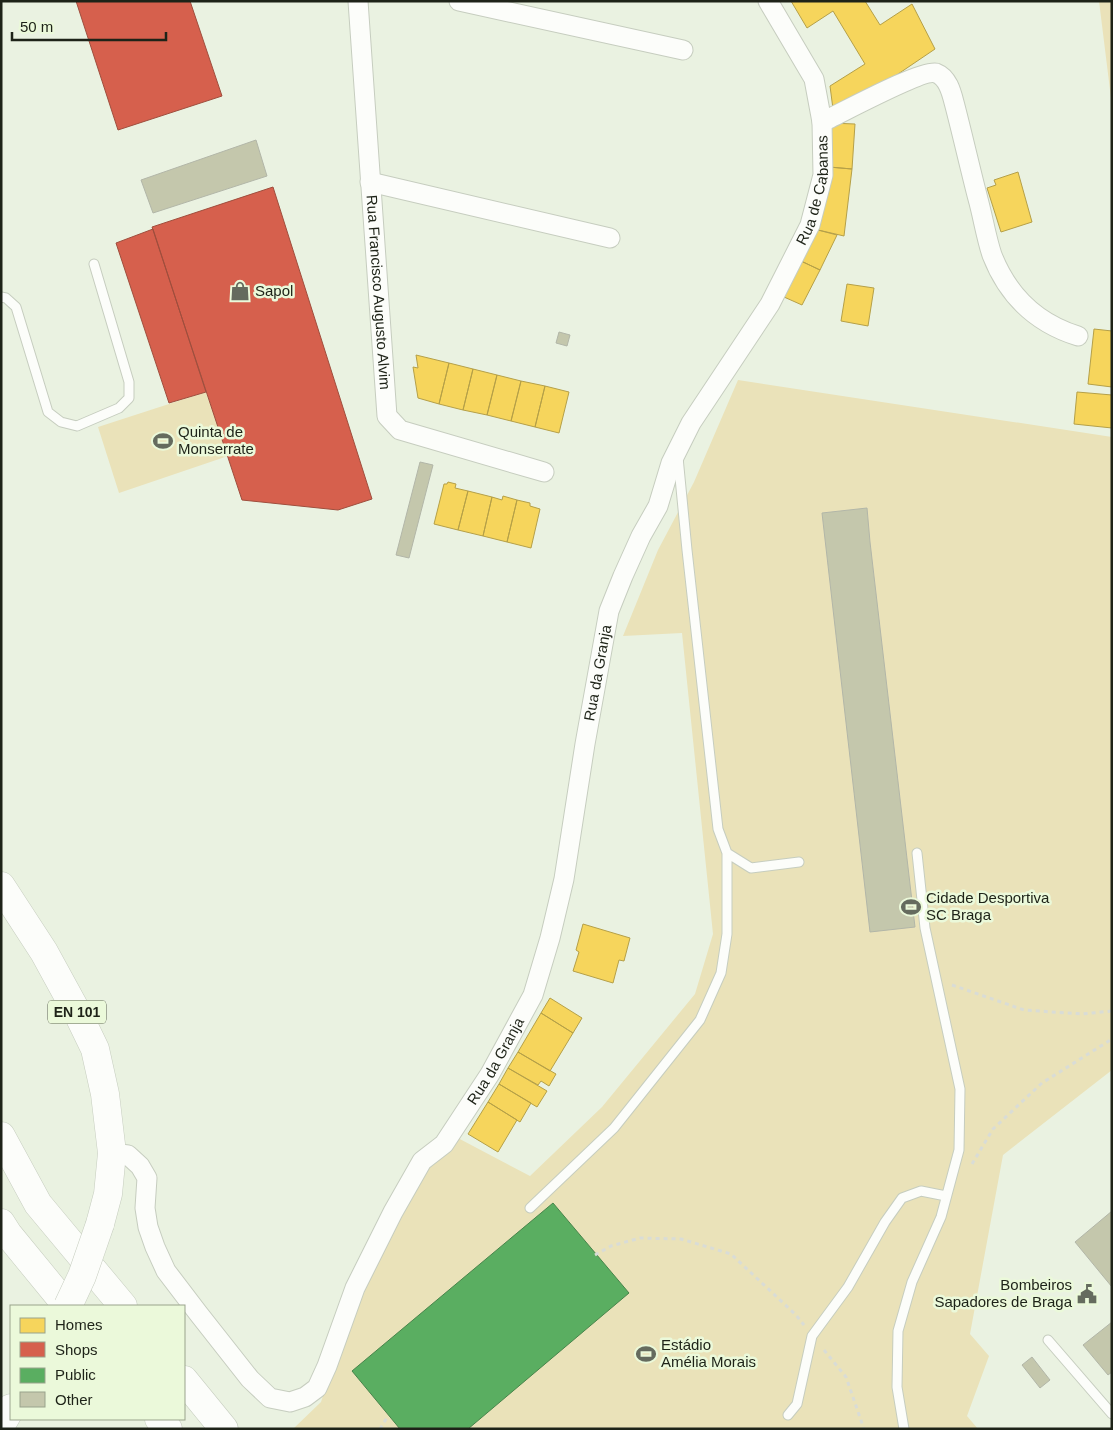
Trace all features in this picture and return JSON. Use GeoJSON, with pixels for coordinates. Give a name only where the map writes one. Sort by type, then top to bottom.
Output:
{"type":"FeatureCollection","features":[{"type":"Feature","properties":{"kind":"main road","name":"EN 101"},"geometry":{"type":"LineString","coordinates":[[1,886],[44,952],[79,1016],[94,1049],[105,1094],[112,1153],[108,1194],[82,1276],[68,1305]]}},
{"type":"Feature","properties":{"kind":"main road"},"geometry":{"type":"LineString","coordinates":[[1,1136],[38,1204],[122,1305]]}},
{"type":"Feature","properties":{"kind":"main road","name":"EN 101"},"geometry":{"type":"LineString","coordinates":[[1,1223],[67,1305]]}},
{"type":"Feature","properties":{"kind":"main road"},"geometry":{"type":"LineString","coordinates":[[185,1381],[224,1429]]}},
{"type":"Feature","properties":{"kind":"main road"},"geometry":{"type":"LineString","coordinates":[[1,1425],[10,1410]]}},
{"type":"Feature","properties":{"kind":"street","name":"Rua Francisco Augusto Alvim"},"geometry":{"type":"LineString","coordinates":[[358,1],[387,416],[400,430],[544,472]]}},
{"type":"Feature","properties":{"kind":"street"},"geometry":{"type":"LineString","coordinates":[[458,1],[683,50]]}},
{"type":"Feature","properties":{"kind":"street","name":"Rua de Cabanas"},"geometry":{"type":"LineString","coordinates":[[726,371],[770,304],[810,225],[823,175],[822,122],[814,79],[768,1]]}},
{"type":"Feature","properties":{"kind":"street"},"geometry":{"type":"LineString","coordinates":[[822,122],[927,73],[935,73],[943,77],[951,91],[992,254],[1006,284],[1024,306],[1043,322],[1078,336]]}},
{"type":"Feature","properties":{"kind":"street"},"geometry":{"type":"LineString","coordinates":[[370,182],[610,238]]}},
{"type":"Feature","properties":{"kind":"street","name":"Rua da Granja"},"geometry":{"type":"LineString","coordinates":[[112,1153],[128,1155],[140,1166],[147,1178],[145,1208],[148,1227],[162,1263],[198,1313],[250,1379],[270,1398],[290,1402],[305,1397],[317,1388],[327,1366],[355,1288],[393,1212],[422,1161],[444,1144],[490,1074],[533,995],[550,938],[564,879],[585,744],[610,611],[641,536],[658,506],[671,464],[690,422],[726,371]]}},
{"type":"Feature","properties":{"kind":"lane"},"geometry":{"type":"LineString","coordinates":[[1,297],[6,298],[16,307],[48,412],[61,422],[77,426],[119,408],[129,398],[129,382],[94,264]]}},
{"type":"Feature","properties":{"kind":"lane"},"geometry":{"type":"LineString","coordinates":[[530,1208],[614,1128],[700,1020],[721,973],[727,934],[727,853],[718,829],[678,450]]}},
{"type":"Feature","properties":{"kind":"lane"},"geometry":{"type":"LineString","coordinates":[[727,853],[751,868],[799,862]]}},
{"type":"Feature","properties":{"kind":"lane"},"geometry":{"type":"LineString","coordinates":[[904,1429],[897,1387],[898,1332],[912,1282],[941,1217],[959,1150],[960,1089],[925,928],[917,853]]}},
{"type":"Feature","properties":{"kind":"lane"},"geometry":{"type":"LineString","coordinates":[[788,1415],[797,1404],[812,1336],[848,1287],[884,1222],[902,1198],[921,1191],[946,1196]]}},
{"type":"Feature","properties":{"kind":"lane"},"geometry":{"type":"LineString","coordinates":[[1048,1340],[1112,1414]]}},
{"type":"Feature","properties":{"kind":"path"},"geometry":{"type":"LineString","coordinates":[[936,979],[1024,1010],[1082,1014],[1112,1011]]}},
{"type":"Feature","properties":{"kind":"path"},"geometry":{"type":"LineString","coordinates":[[967,1171],[993,1129],[1042,1083],[1112,1039]]}},
{"type":"Feature","properties":{"kind":"path"},"geometry":{"type":"LineString","coordinates":[[595,1255],[611,1246],[640,1238],[681,1239],[730,1254],[796,1315],[846,1377],[864,1429]]}},
{"type":"Feature","properties":{"kind":"path"},"geometry":{"type":"LineString","coordinates":[[380,1429],[388,1416]]}},
{"type":"Feature","properties":{"kind":"shaded area"},"geometry":{"type":"Polygon","coordinates":[[[1099,1],[1112,1],[1112,106],[1099,1]]]}},
{"type":"Feature","properties":{"kind":"shaded area","name":"Cidade Desportiva SC Braga"},"geometry":{"type":"Polygon","coordinates":[[[738,380],[1112,437],[1112,1070],[1003,1155],[970,1334],[989,1356],[967,1416],[978,1429],[293,1429],[321,1402],[349,1317],[426,1165],[456,1137],[530,1176],[602,1107],[695,994],[713,934],[682,633],[623,636],[658,550],[694,482],[738,380]]]}},
{"type":"Feature","properties":{"kind":"shaded area","name":"Quinta de Monserrate"},"geometry":{"type":"Polygon","coordinates":[[[206,392],[228,456],[119,493],[98,427],[206,392]]]}},
{"type":"Feature","properties":{"kind":"building: Homes"},"geometry":{"type":"Polygon","coordinates":[[[791,1],[865,1],[880,25],[912,4],[935,49],[873,91],[833,109],[830,86],[865,64],[833,11],[807,28],[791,1]]]}},
{"type":"Feature","properties":{"kind":"building: Homes"},"geometry":{"type":"Polygon","coordinates":[[[830,123],[855,124],[852,169],[829,167],[830,123]]]}},
{"type":"Feature","properties":{"kind":"building: Homes"},"geometry":{"type":"Polygon","coordinates":[[[829,167],[852,169],[844,236],[814,229],[829,167]]]}},
{"type":"Feature","properties":{"kind":"building: Homes"},"geometry":{"type":"Polygon","coordinates":[[[1018,172],[1032,222],[1001,232],[987,188],[996,185],[994,180],[1018,172]]]}},
{"type":"Feature","properties":{"kind":"building: Homes"},"geometry":{"type":"Polygon","coordinates":[[[814,229],[837,235],[820,270],[801,261],[814,229]]]}},
{"type":"Feature","properties":{"kind":"building: Homes"},"geometry":{"type":"Polygon","coordinates":[[[801,261],[820,270],[802,305],[784,297],[801,261]]]}},
{"type":"Feature","properties":{"kind":"building: Homes"},"geometry":{"type":"Polygon","coordinates":[[[847,284],[874,288],[868,326],[841,321],[847,284]]]}},
{"type":"Feature","properties":{"kind":"building: Homes"},"geometry":{"type":"Polygon","coordinates":[[[1094,329],[1112,331],[1112,387],[1088,384],[1094,329]]]}},
{"type":"Feature","properties":{"kind":"building: Homes"},"geometry":{"type":"Polygon","coordinates":[[[416,355],[449,363],[439,404],[418,398],[413,367],[418,368],[416,355]]]}},
{"type":"Feature","properties":{"kind":"building: Homes"},"geometry":{"type":"Polygon","coordinates":[[[449,363],[473,369],[463,410],[439,404],[449,363]]]}},
{"type":"Feature","properties":{"kind":"building: Homes"},"geometry":{"type":"Polygon","coordinates":[[[473,369],[497,375],[487,415],[463,410],[473,369]]]}},
{"type":"Feature","properties":{"kind":"building: Homes"},"geometry":{"type":"Polygon","coordinates":[[[497,375],[521,381],[511,421],[487,415],[497,375]]]}},
{"type":"Feature","properties":{"kind":"building: Homes"},"geometry":{"type":"Polygon","coordinates":[[[521,381],[545,386],[535,427],[511,421],[521,381]]]}},
{"type":"Feature","properties":{"kind":"building: Homes"},"geometry":{"type":"Polygon","coordinates":[[[545,386],[569,392],[559,433],[535,427],[545,386]]]}},
{"type":"Feature","properties":{"kind":"building: Homes"},"geometry":{"type":"Polygon","coordinates":[[[1077,392],[1112,395],[1112,428],[1074,424],[1077,392]]]}},
{"type":"Feature","properties":{"kind":"building: Homes"},"geometry":{"type":"Polygon","coordinates":[[[448,482],[456,484],[455,488],[468,491],[458,530],[434,524],[444,484],[448,482]]]}},
{"type":"Feature","properties":{"kind":"building: Homes"},"geometry":{"type":"Polygon","coordinates":[[[468,491],[492,497],[483,536],[458,530],[468,491]]]}},
{"type":"Feature","properties":{"kind":"building: Homes"},"geometry":{"type":"Polygon","coordinates":[[[503,496],[517,500],[507,542],[483,536],[492,497],[502,500],[503,496]]]}},
{"type":"Feature","properties":{"kind":"building: Homes"},"geometry":{"type":"Polygon","coordinates":[[[517,500],[530,503],[530,506],[540,509],[531,548],[507,542],[517,500]]]}},
{"type":"Feature","properties":{"kind":"building: Homes"},"geometry":{"type":"Polygon","coordinates":[[[583,924],[630,938],[624,961],[619,960],[613,983],[573,971],[579,952],[576,950],[583,924]]]}},
{"type":"Feature","properties":{"kind":"building: Homes"},"geometry":{"type":"Polygon","coordinates":[[[550,998],[582,1018],[573,1033],[541,1013],[550,998]]]}},
{"type":"Feature","properties":{"kind":"building: Homes"},"geometry":{"type":"Polygon","coordinates":[[[541,1013],[573,1033],[550,1071],[518,1052],[541,1013]]]}},
{"type":"Feature","properties":{"kind":"building: Homes"},"geometry":{"type":"Polygon","coordinates":[[[518,1052],[556,1074],[549,1086],[541,1081],[538,1085],[508,1068],[518,1052]]]}},
{"type":"Feature","properties":{"kind":"building: Homes"},"geometry":{"type":"Polygon","coordinates":[[[508,1068],[547,1091],[537,1107],[499,1084],[508,1068]]]}},
{"type":"Feature","properties":{"kind":"building: Homes"},"geometry":{"type":"Polygon","coordinates":[[[499,1084],[531,1103],[520,1122],[488,1102],[499,1084]]]}},
{"type":"Feature","properties":{"kind":"building: Homes"},"geometry":{"type":"Polygon","coordinates":[[[488,1102],[517,1120],[498,1152],[468,1134],[488,1102]]]}},
{"type":"Feature","properties":{"kind":"building: Shops"},"geometry":{"type":"Polygon","coordinates":[[[76,1],[190,1],[222,96],[118,130],[76,1]]]}},
{"type":"Feature","properties":{"kind":"building: Shops","name":"Sapol"},"geometry":{"type":"Polygon","coordinates":[[[273,187],[372,499],[338,510],[242,500],[152,227],[273,187]]]}},
{"type":"Feature","properties":{"kind":"building: Shops"},"geometry":{"type":"Polygon","coordinates":[[[153,229],[206,392],[169,403],[116,243],[153,229]]]}},
{"type":"Feature","properties":{"kind":"building: Public"},"geometry":{"type":"Polygon","coordinates":[[[553,1203],[629,1293],[468,1429],[400,1429],[352,1371],[553,1203]]]}},
{"type":"Feature","properties":{"kind":"building: Other"},"geometry":{"type":"Polygon","coordinates":[[[256,140],[267,176],[153,213],[141,180],[256,140]]]}},
{"type":"Feature","properties":{"kind":"building: Other"},"geometry":{"type":"Polygon","coordinates":[[[559,332],[570,335],[567,346],[556,343],[559,332]]]}},
{"type":"Feature","properties":{"kind":"building: Other"},"geometry":{"type":"Polygon","coordinates":[[[420,462],[433,465],[409,558],[396,555],[420,462]]]}},
{"type":"Feature","properties":{"kind":"building: Other"},"geometry":{"type":"Polygon","coordinates":[[[867,508],[915,927],[870,932],[822,513],[867,508]]]}},
{"type":"Feature","properties":{"kind":"building: Other"},"geometry":{"type":"Polygon","coordinates":[[[1112,1211],[1112,1287],[1075,1242],[1112,1211]]]}},
{"type":"Feature","properties":{"kind":"building: Other"},"geometry":{"type":"Polygon","coordinates":[[[1112,1322],[1112,1372],[1108,1375],[1083,1345],[1112,1322]]]}},
{"type":"Feature","properties":{"kind":"building: Other"},"geometry":{"type":"Polygon","coordinates":[[[1032,1357],[1050,1380],[1040,1388],[1022,1365],[1032,1357]]]}},
{"type":"Feature","properties":{"kind":"place","name":"Sapol"},"geometry":{"type":"Point","coordinates":[240,291]}},
{"type":"Feature","properties":{"kind":"place","name":"Quinta de Monserrate"},"geometry":{"type":"Point","coordinates":[163,441]}},
{"type":"Feature","properties":{"kind":"place","name":"Cidade Desportiva SC Braga"},"geometry":{"type":"Point","coordinates":[911,907]}},
{"type":"Feature","properties":{"kind":"place","name":"Bombeiros Sapadores de Braga"},"geometry":{"type":"Point","coordinates":[1087,1294]}},
{"type":"Feature","properties":{"kind":"place","name":"Estádio Amélia Morais"},"geometry":{"type":"Point","coordinates":[646,1354]}}]}
